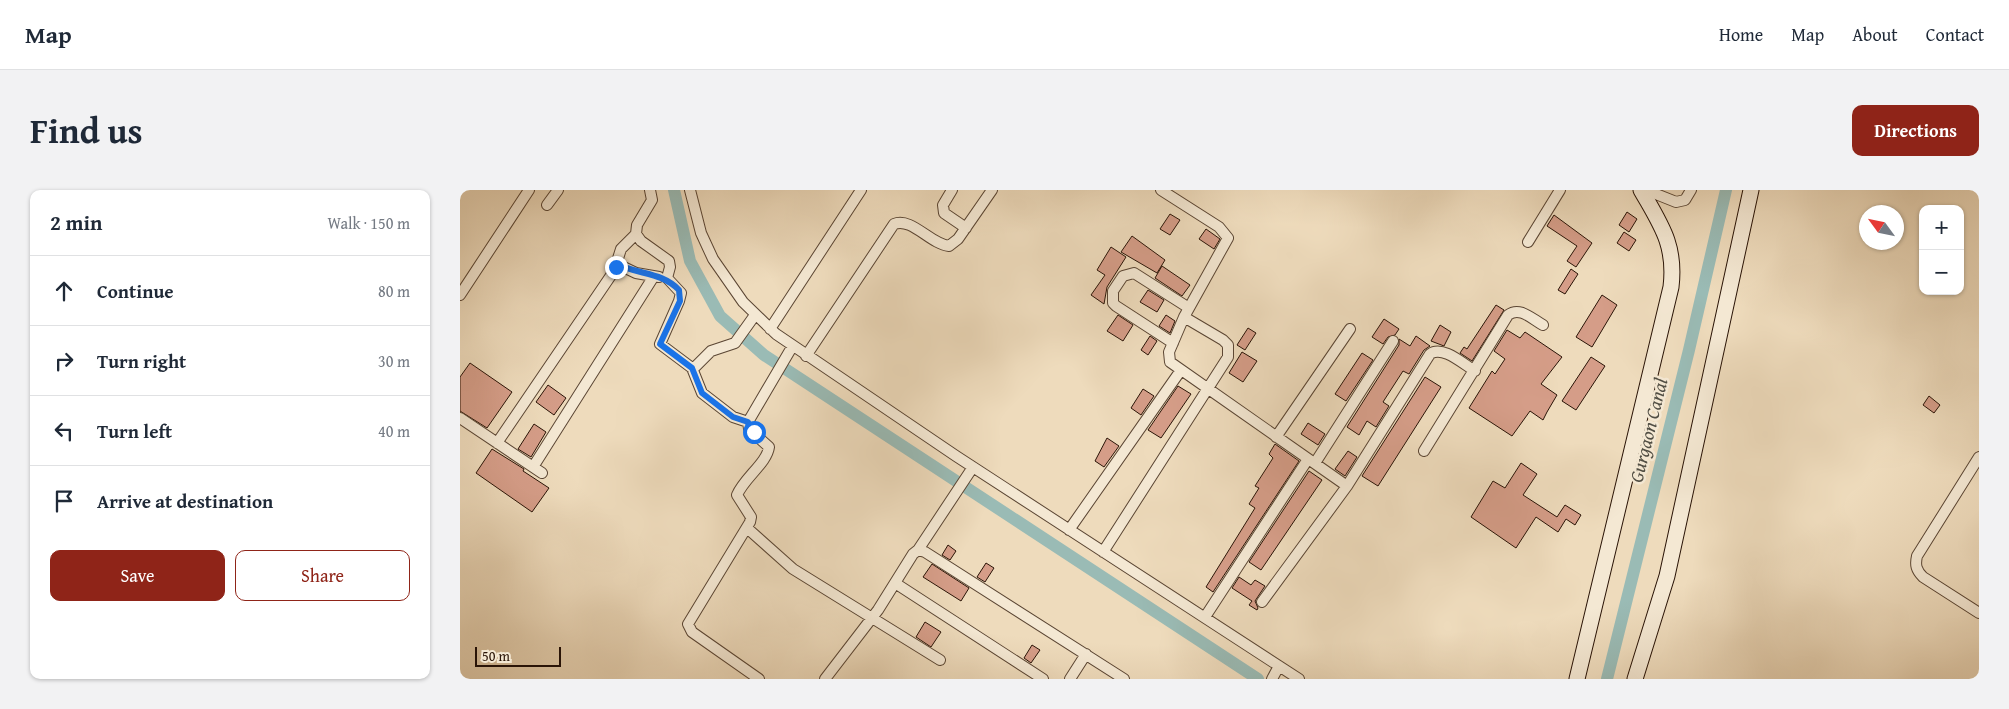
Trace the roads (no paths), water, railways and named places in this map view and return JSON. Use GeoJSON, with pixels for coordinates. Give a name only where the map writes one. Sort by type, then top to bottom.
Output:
{"type":"FeatureCollection","features":[{"type":"Feature","properties":{"kind":"street"},"geometry":{"type":"LineString","coordinates":[[460,295],[529,190]]}},
{"type":"Feature","properties":{"kind":"street"},"geometry":{"type":"LineString","coordinates":[[547,205],[558,190]]}},
{"type":"Feature","properties":{"kind":"street"},"geometry":{"type":"LineString","coordinates":[[497,443],[617,264],[621,249],[636,234],[637,226],[652,200],[650,190]]}},
{"type":"Feature","properties":{"kind":"street"},"geometry":{"type":"LineString","coordinates":[[690,190],[701,233],[713,259],[729,284],[754,315],[792,347],[1299,679]]}},
{"type":"Feature","properties":{"kind":"street"},"geometry":{"type":"LineString","coordinates":[[770,329],[861,190]]}},
{"type":"Feature","properties":{"kind":"street"},"geometry":{"type":"LineString","coordinates":[[952,190],[945,201],[943,210],[947,216],[966,228]]}},
{"type":"Feature","properties":{"kind":"street"},"geometry":{"type":"LineString","coordinates":[[806,356],[894,224],[905,223],[939,243],[949,246],[954,244],[992,190]]}},
{"type":"Feature","properties":{"kind":"street"},"geometry":{"type":"LineString","coordinates":[[1161,190],[1219,227],[1227,235],[1226,245],[1187,312],[1172,343],[1168,359],[1208,390],[1347,486]]}},
{"type":"Feature","properties":{"kind":"street"},"geometry":{"type":"LineString","coordinates":[[1528,242],[1560,190]]}},
{"type":"Feature","properties":{"kind":"street"},"geometry":{"type":"LineString","coordinates":[[1577,679],[1671,287],[1672,254],[1667,240],[1640,190]]}},
{"type":"Feature","properties":{"kind":"street"},"geometry":{"type":"LineString","coordinates":[[1646,190],[1676,202],[1684,200],[1691,190]]}},
{"type":"Feature","properties":{"kind":"street"},"geometry":{"type":"LineString","coordinates":[[1635,679],[1667,576],[1751,190]]}},
{"type":"Feature","properties":{"kind":"street"},"geometry":{"type":"LineString","coordinates":[[636,234],[669,261],[670,267],[666,278]]}},
{"type":"Feature","properties":{"kind":"street"},"geometry":{"type":"LineString","coordinates":[[617,264],[636,272],[666,278],[679,290],[681,296],[660,344],[693,369],[702,393],[733,417],[748,422]]}},
{"type":"Feature","properties":{"kind":"street"},"geometry":{"type":"LineString","coordinates":[[1103,552],[1228,357],[1228,345],[1187,312],[1134,273],[1123,276],[1113,291],[1112,303],[1172,343]]}},
{"type":"Feature","properties":{"kind":"street"},"geometry":{"type":"LineString","coordinates":[[460,418],[537,470],[654,276]]}},
{"type":"Feature","properties":{"kind":"street"},"geometry":{"type":"LineString","coordinates":[[1424,451],[1511,312],[1520,311],[1542,325]]}},
{"type":"Feature","properties":{"kind":"street"},"geometry":{"type":"LineString","coordinates":[[693,369],[711,352],[730,346],[740,338],[754,315]]}},
{"type":"Feature","properties":{"kind":"street"},"geometry":{"type":"LineString","coordinates":[[1276,436],[1350,329]]}},
{"type":"Feature","properties":{"kind":"street"},"geometry":{"type":"LineString","coordinates":[[1205,616],[1393,341]]}},
{"type":"Feature","properties":{"kind":"street"},"geometry":{"type":"LineString","coordinates":[[759,679],[692,632],[688,624],[747,528],[751,517],[737,495],[749,476],[767,454],[769,446],[749,429],[748,422],[792,347]]}},
{"type":"Feature","properties":{"kind":"street"},"geometry":{"type":"LineString","coordinates":[[1262,602],[1347,486],[1430,354],[1438,351],[1444,352],[1475,371]]}},
{"type":"Feature","properties":{"kind":"street"},"geometry":{"type":"LineString","coordinates":[[1069,530],[1181,370]]}},
{"type":"Feature","properties":{"kind":"street"},"geometry":{"type":"LineString","coordinates":[[1979,457],[1917,556],[1916,563],[1916,569],[1924,577],[1979,613]]}},
{"type":"Feature","properties":{"kind":"street"},"geometry":{"type":"LineString","coordinates":[[825,679],[873,618],[912,554],[918,550],[973,467]]}},
{"type":"Feature","properties":{"kind":"street"},"geometry":{"type":"LineString","coordinates":[[747,528],[793,568],[940,660]]}},
{"type":"Feature","properties":{"kind":"street"},"geometry":{"type":"LineString","coordinates":[[918,550],[925,552],[1124,679]]}},
{"type":"Feature","properties":{"kind":"street"},"geometry":{"type":"LineString","coordinates":[[895,583],[1043,679]]}},
{"type":"Feature","properties":{"kind":"street"},"geometry":{"type":"LineString","coordinates":[[1070,679],[1086,654]]}},
{"type":"Feature","properties":{"kind":"street"},"geometry":{"type":"LineString","coordinates":[[1272,679],[1279,666]]}},
{"type":"Feature","properties":{"kind":"waterway"},"geometry":{"type":"LineString","coordinates":[[674,190],[690,261],[720,316],[764,355],[1258,679]]}},
{"type":"Feature","properties":{"kind":"waterway","name":"Gurgaon Canal"},"geometry":{"type":"LineString","coordinates":[[1607,679],[1689,350],[1726,190]]}}]}
